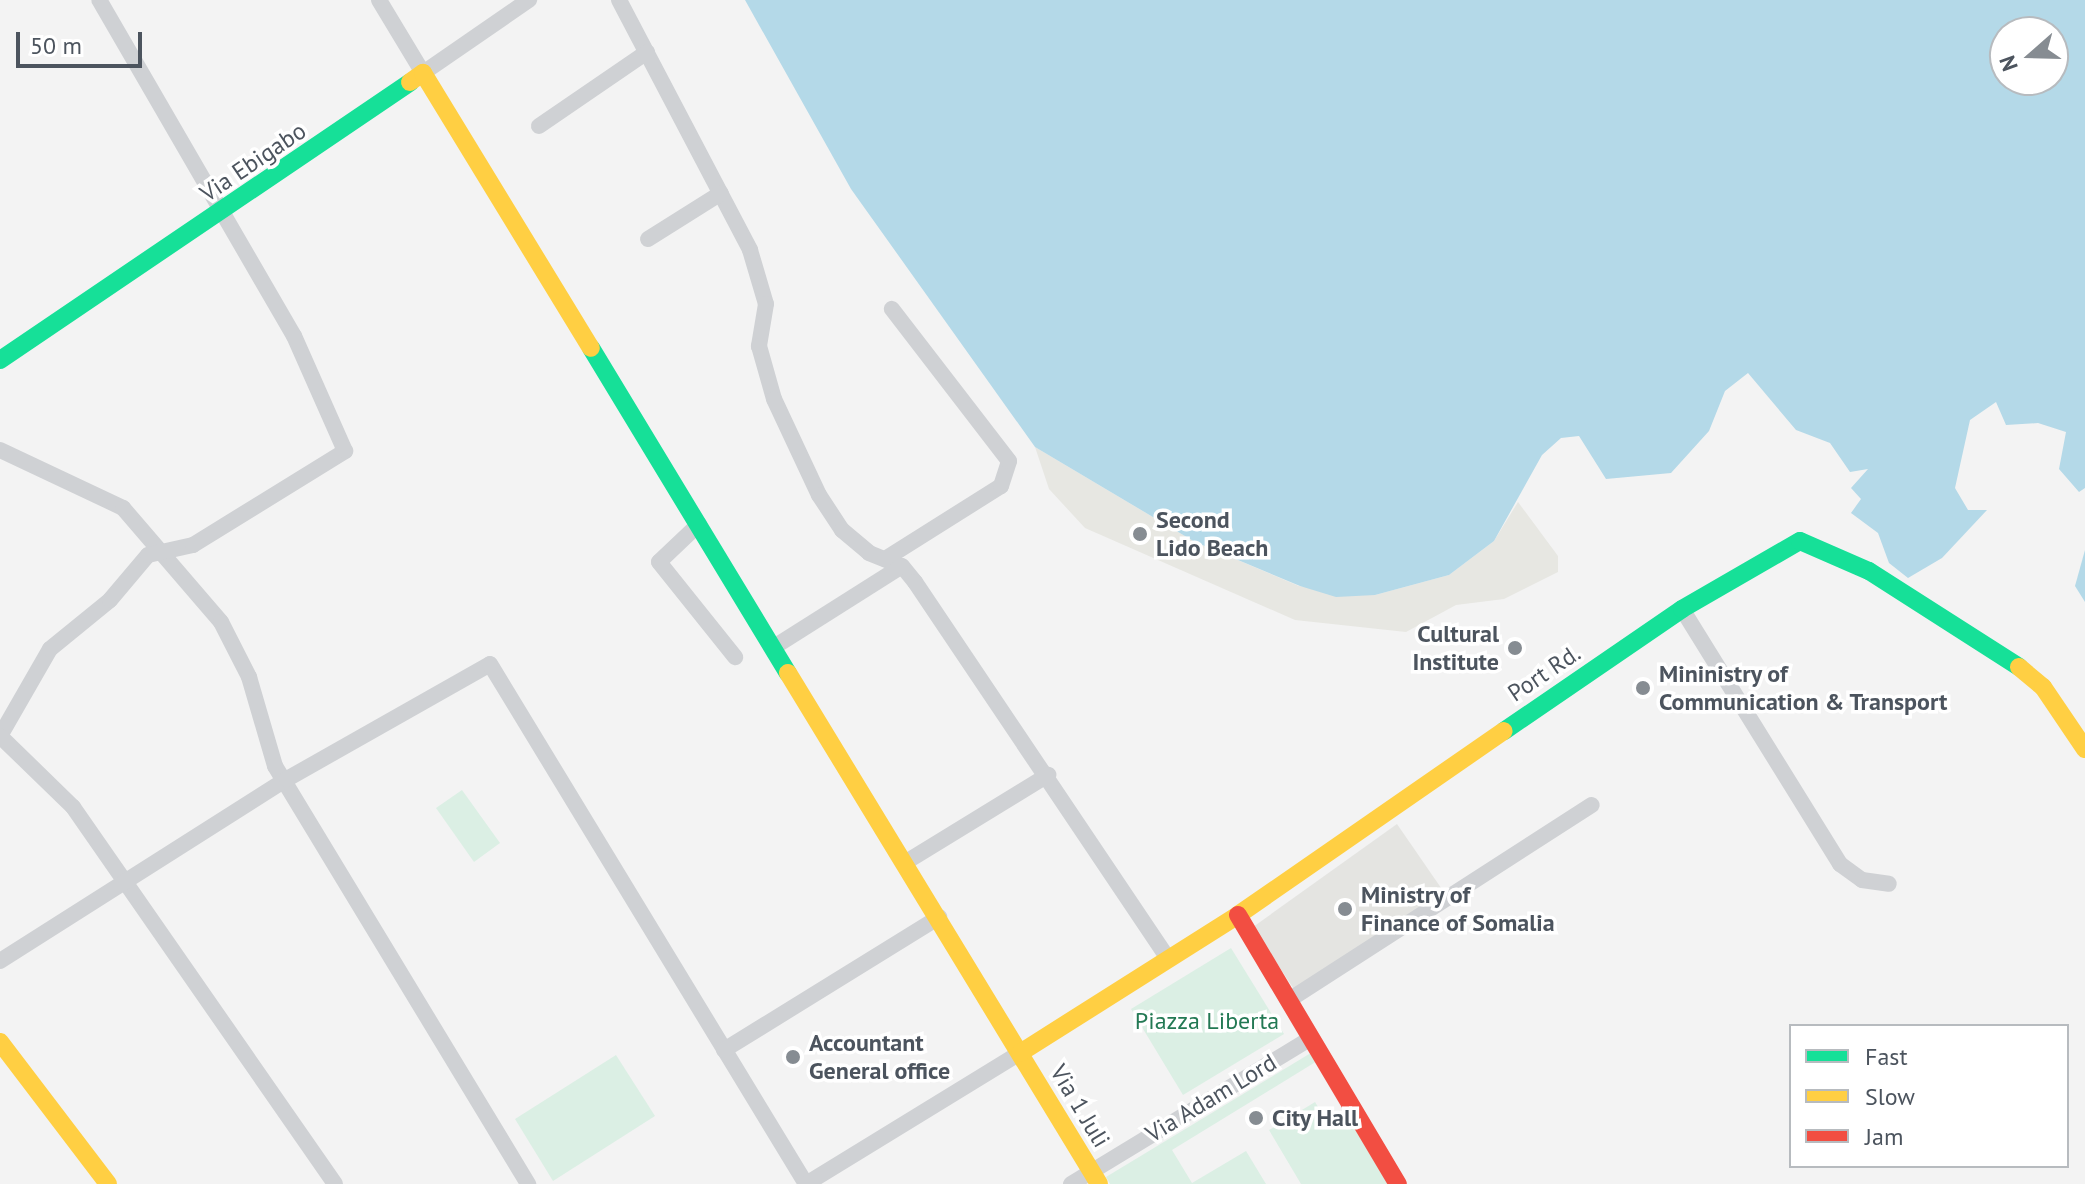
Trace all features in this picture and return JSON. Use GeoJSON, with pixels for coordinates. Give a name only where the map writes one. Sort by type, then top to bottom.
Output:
{"type":"FeatureCollection","features":[{"type":"Feature","properties":{"kind":"main road","name":"Via Ebigabo"},"geometry":{"type":"LineString","coordinates":[[0,360],[224,211],[423,73]]}},
{"type":"Feature","properties":{"kind":"main road","name":"Via 1 Juli"},"geometry":{"type":"LineString","coordinates":[[423,73],[906,862],[1095,1178]]}},
{"type":"Feature","properties":{"kind":"main road","name":"Port Rd."},"geometry":{"type":"LineString","coordinates":[[1020,1053],[1238,915],[1682,609],[1778,548],[1818,543],[1998,649],[2043,687],[2085,749]]}},
{"type":"Feature","properties":{"kind":"main road"},"geometry":{"type":"LineString","coordinates":[[1238,915],[1398,1184]]}},
{"type":"Feature","properties":{"kind":"main road"},"geometry":{"type":"LineString","coordinates":[[0,1042],[108,1184]]}},
{"type":"Feature","properties":{"kind":"main road"},"geometry":{"type":"LineString","coordinates":[[0,1072],[85,1184]]}},
{"type":"Feature","properties":{"kind":"street"},"geometry":{"type":"LineString","coordinates":[[99,0],[224,211],[232,237],[294,336],[345,451],[193,545],[148,555],[110,600],[50,649],[0,736],[55,785],[128,884],[335,1184]]}},
{"type":"Feature","properties":{"kind":"street"},"geometry":{"type":"LineString","coordinates":[[379,0],[423,73]]}},
{"type":"Feature","properties":{"kind":"street","name":"Via Ebigabo"},"geometry":{"type":"LineString","coordinates":[[423,73],[529,0]]}},
{"type":"Feature","properties":{"kind":"street"},"geometry":{"type":"LineString","coordinates":[[619,0],[761,275],[759,346],[785,429],[842,530],[885,559],[902,566],[1048,775],[1168,958]]}},
{"type":"Feature","properties":{"kind":"street"},"geometry":{"type":"LineString","coordinates":[[539,126],[647,52]]}},
{"type":"Feature","properties":{"kind":"street"},"geometry":{"type":"LineString","coordinates":[[648,239],[721,193]]}},
{"type":"Feature","properties":{"kind":"street"},"geometry":{"type":"LineString","coordinates":[[885,559],[1001,486],[1009,461],[892,309]]}},
{"type":"Feature","properties":{"kind":"street"},"geometry":{"type":"LineString","coordinates":[[0,450],[107,498],[166,550],[241,656],[264,742],[528,1184]]}},
{"type":"Feature","properties":{"kind":"street"},"geometry":{"type":"LineString","coordinates":[[699,524],[659,562],[735,657]]}},
{"type":"Feature","properties":{"kind":"street"},"geometry":{"type":"LineString","coordinates":[[774,647],[902,566]]}},
{"type":"Feature","properties":{"kind":"street"},"geometry":{"type":"LineString","coordinates":[[1682,609],[1840,864],[1862,880],[1889,884]]}},
{"type":"Feature","properties":{"kind":"street"},"geometry":{"type":"LineString","coordinates":[[0,961],[128,884],[287,779],[490,664],[806,1184],[1020,1053]]}},
{"type":"Feature","properties":{"kind":"street"},"geometry":{"type":"LineString","coordinates":[[906,862],[1048,775]]}},
{"type":"Feature","properties":{"kind":"street"},"geometry":{"type":"LineString","coordinates":[[1289,1000],[1592,805]]}},
{"type":"Feature","properties":{"kind":"street"},"geometry":{"type":"LineString","coordinates":[[724,1050],[939,917]]}},
{"type":"Feature","properties":{"kind":"street","name":"Via Adam Lord"},"geometry":{"type":"LineString","coordinates":[[1071,1184],[1095,1178],[1311,1038]]}},
{"type":"Feature","properties":{"kind":"shaded area"},"geometry":{"type":"Polygon","coordinates":[[[1397,824],[1448,898],[1301,1000],[1253,927],[1397,824]]]}},
{"type":"Feature","properties":{"kind":"green space"},"geometry":{"type":"Polygon","coordinates":[[[462,790],[500,843],[474,862],[436,808],[462,790]]]}},
{"type":"Feature","properties":{"kind":"green space","name":"Piazza Liberta"},"geometry":{"type":"Polygon","coordinates":[[[1231,948],[1284,1034],[1183,1095],[1131,1009],[1231,948]]]}},
{"type":"Feature","properties":{"kind":"green space"},"geometry":{"type":"Polygon","coordinates":[[[1319,1048],[1403,1184],[1301,1184],[1269,1130],[1315,1102],[1329,1125],[1353,1110],[1322,1058],[1172,1150],[1192,1183],[1246,1151],[1266,1184],[1110,1184],[1106,1177],[1319,1048]]]}},
{"type":"Feature","properties":{"kind":"green space"},"geometry":{"type":"Polygon","coordinates":[[[616,1055],[655,1116],[553,1181],[515,1119],[616,1055]]]}},
{"type":"Feature","properties":{"kind":"sand","name":"Second Lido Beach"},"geometry":{"type":"Polygon","coordinates":[[[1035,447],[1195,542],[1299,586],[1375,595],[1449,575],[1494,541],[1518,502],[1558,556],[1558,572],[1504,599],[1456,605],[1406,632],[1295,620],[1085,528],[1049,489],[1035,447]]]}},
{"type":"Feature","properties":{"kind":"water"},"geometry":{"type":"Polygon","coordinates":[[[745,0],[2085,0],[2085,488],[2079,492],[2059,469],[2066,432],[2038,423],[2006,425],[1996,402],[1970,420],[1955,488],[1968,510],[1987,510],[1942,558],[1908,578],[1889,563],[1878,533],[1851,513],[1861,499],[1851,488],[1868,469],[1850,472],[1830,443],[1796,430],[1748,373],[1725,391],[1709,431],[1671,473],[1606,479],[1579,436],[1561,438],[1542,455],[1494,541],[1449,575],[1375,595],[1336,597],[1300,586],[1195,542],[1035,447],[851,189],[745,0]]]}},
{"type":"Feature","properties":{"kind":"water"},"geometry":{"type":"Polygon","coordinates":[[[2085,550],[2085,602],[2075,586],[2085,550]]]}},
{"type":"Feature","properties":{"kind":"traffic: fast"},"geometry":{"type":"LineString","coordinates":[[0,360],[410,82]]}},
{"type":"Feature","properties":{"kind":"traffic: fast"},"geometry":{"type":"LineString","coordinates":[[591,348],[788,673]]}},
{"type":"Feature","properties":{"kind":"traffic: fast"},"geometry":{"type":"LineString","coordinates":[[1504,731],[1682,609],[1800,541],[1869,571],[2019,667]]}},
{"type":"Feature","properties":{"kind":"traffic: slow"},"geometry":{"type":"LineString","coordinates":[[410,82],[423,73],[591,348]]}},
{"type":"Feature","properties":{"kind":"traffic: slow"},"geometry":{"type":"LineString","coordinates":[[2019,667],[2043,687],[2085,749]]}},
{"type":"Feature","properties":{"kind":"traffic: slow"},"geometry":{"type":"LineString","coordinates":[[788,673],[1099,1184]]}},
{"type":"Feature","properties":{"kind":"traffic: slow"},"geometry":{"type":"LineString","coordinates":[[1020,1053],[1238,915],[1504,731]]}},
{"type":"Feature","properties":{"kind":"traffic: slow"},"geometry":{"type":"LineString","coordinates":[[0,1042],[108,1184]]}},
{"type":"Feature","properties":{"kind":"traffic: jam"},"geometry":{"type":"LineString","coordinates":[[1238,915],[1398,1184]]}},
{"type":"Feature","properties":{"kind":"place","name":"Second Lido Beach"},"geometry":{"type":"Point","coordinates":[1140,534]}},
{"type":"Feature","properties":{"kind":"place","name":"Cultural Institute"},"geometry":{"type":"Point","coordinates":[1515,648]}},
{"type":"Feature","properties":{"kind":"place","name":"Mininistry of Communication & Transport"},"geometry":{"type":"Point","coordinates":[1643,688]}},
{"type":"Feature","properties":{"kind":"place","name":"Ministry of Finance of Somalia"},"geometry":{"type":"Point","coordinates":[1345,909]}},
{"type":"Feature","properties":{"kind":"place","name":"Accountant General office"},"geometry":{"type":"Point","coordinates":[793,1057]}},
{"type":"Feature","properties":{"kind":"place","name":"City Hall"},"geometry":{"type":"Point","coordinates":[1256,1118]}}]}
